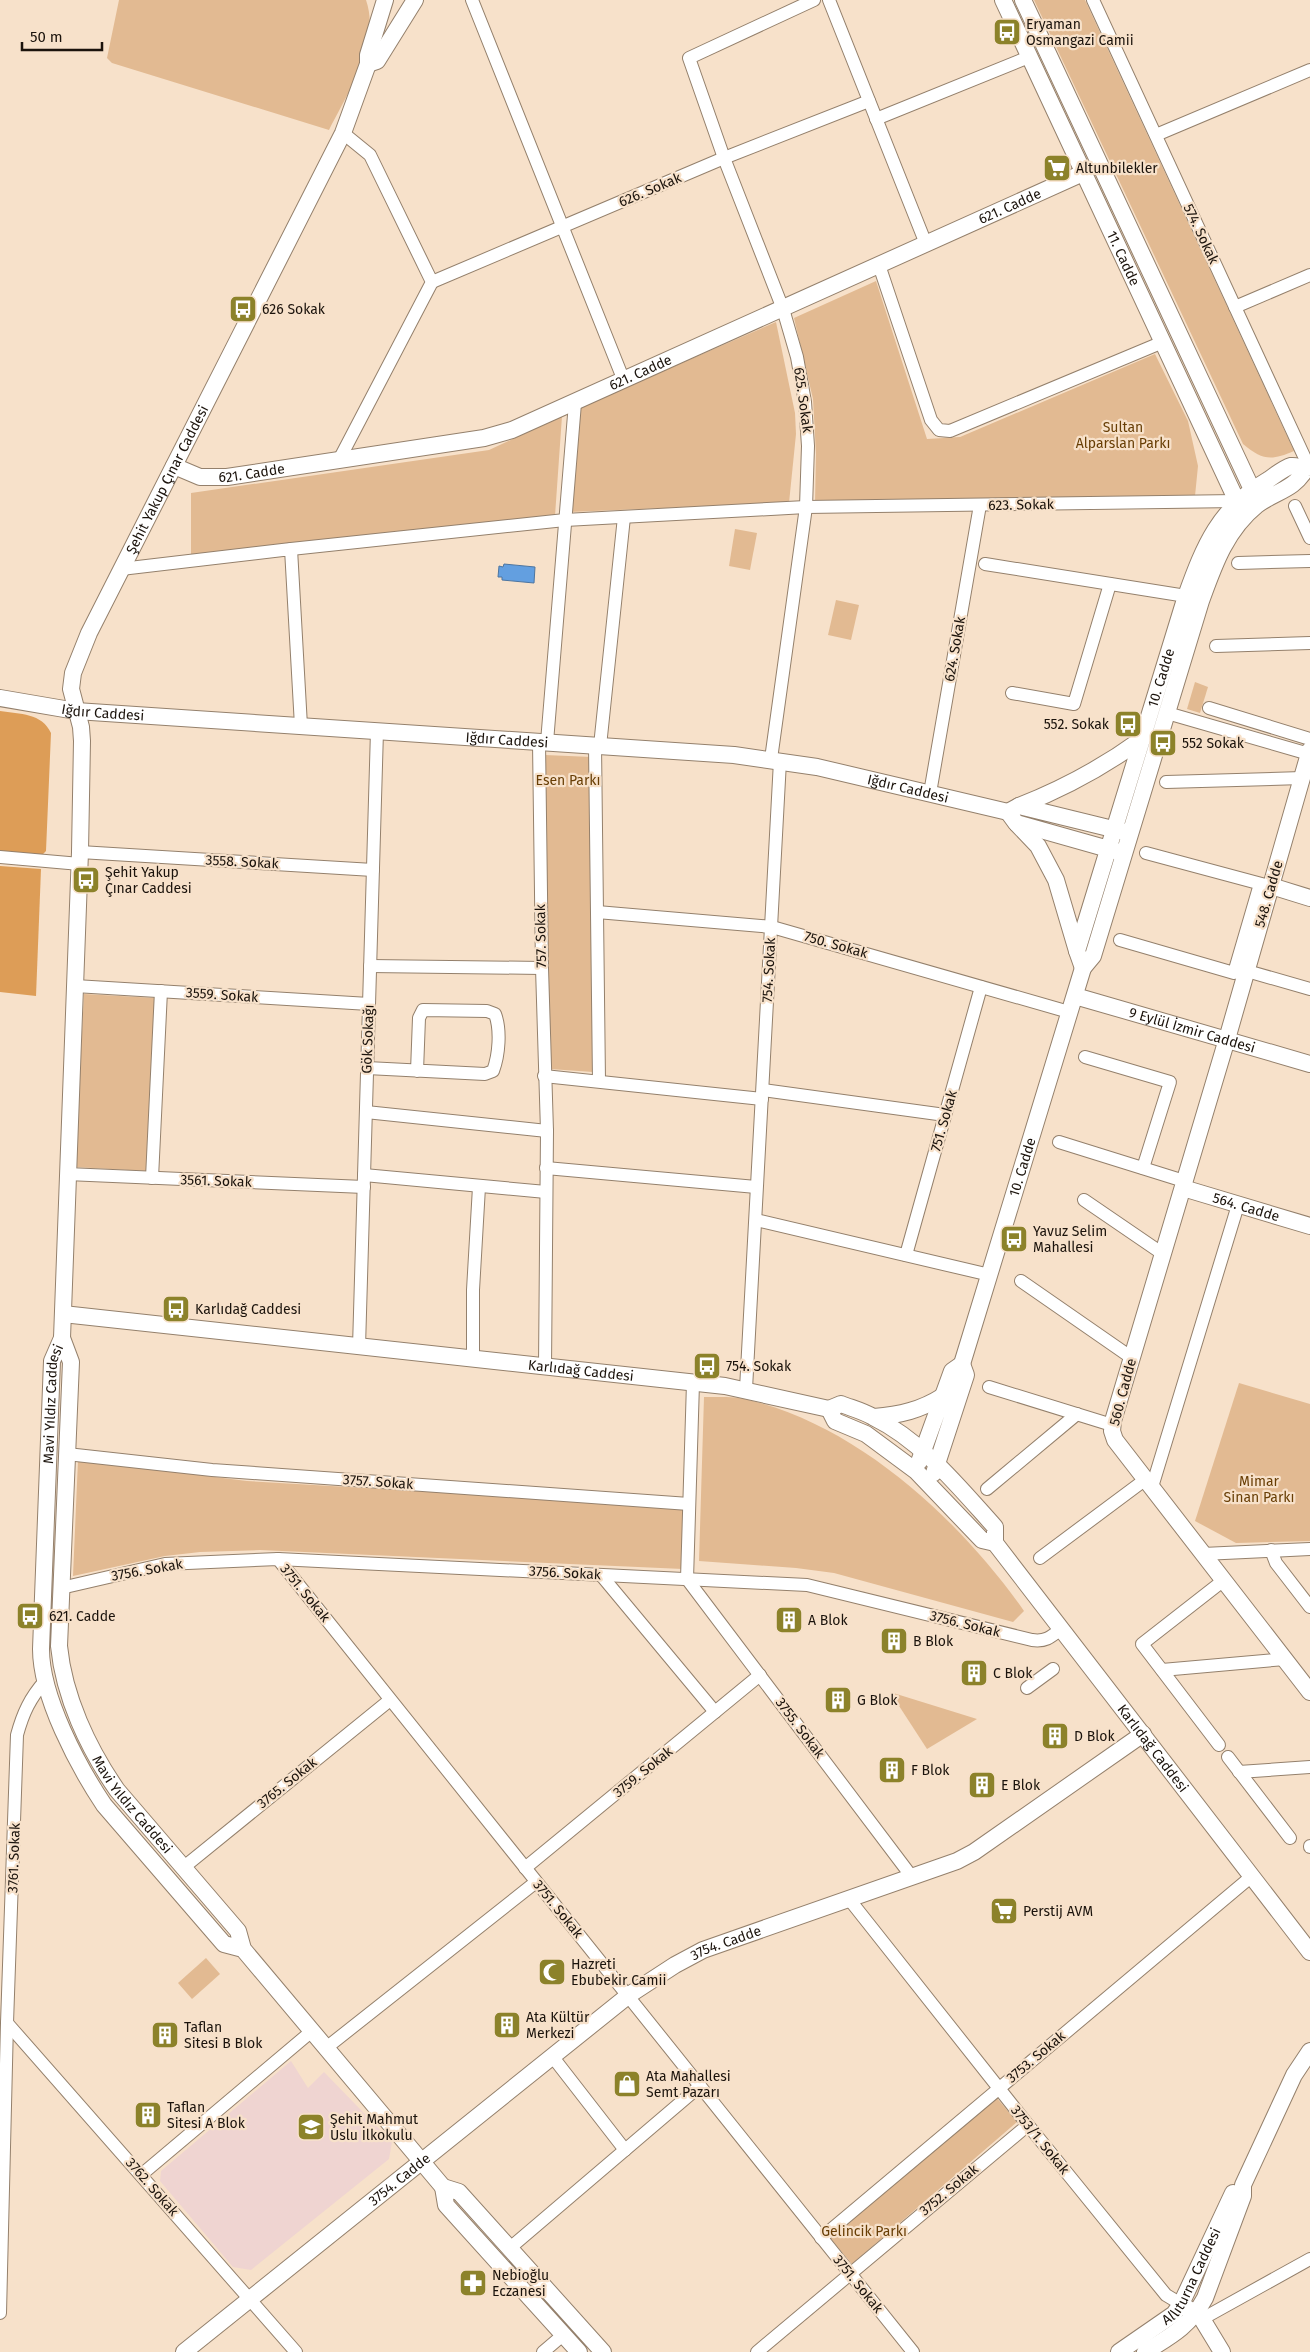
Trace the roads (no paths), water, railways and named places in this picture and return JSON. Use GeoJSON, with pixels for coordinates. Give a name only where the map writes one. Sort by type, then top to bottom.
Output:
{"type":"FeatureCollection","features":[{"type":"Feature","properties":{"kind":"main road"},"geometry":{"type":"LineString","coordinates":[[370,0],[377,22]]}},
{"type":"Feature","properties":{"kind":"main road","name":"Şehit Yakup Çınar Caddesi"},"geometry":{"type":"LineString","coordinates":[[62,1338],[80,858],[82,741],[82,727],[71,689],[73,673],[89,633],[343,133],[368,64],[368,55],[385,0]]}},
{"type":"Feature","properties":{"kind":"main road"},"geometry":{"type":"LineString","coordinates":[[368,64],[377,61],[415,0]]}},
{"type":"Feature","properties":{"kind":"main road","name":"11. Cadde"},"geometry":{"type":"LineString","coordinates":[[1003,0],[1244,516]]}},
{"type":"Feature","properties":{"kind":"main road","name":"11. Cadde"},"geometry":{"type":"LineString","coordinates":[[1023,0],[1259,504]]}},
{"type":"Feature","properties":{"kind":"main road","name":"621. Cadde"},"geometry":{"type":"LineString","coordinates":[[174,466],[191,475],[210,478],[498,435],[624,381],[1084,173]]}},
{"type":"Feature","properties":{"kind":"main road","name":"10. Cadde"},"geometry":{"type":"LineString","coordinates":[[930,1484],[966,1375],[962,1364],[1083,968],[1093,956],[1122,832],[1167,713],[1210,574],[1226,540],[1244,516],[1259,504],[1299,481],[1308,468],[1291,466],[1252,489],[1237,501],[1215,528],[1204,548],[1186,596],[1142,740],[1122,832]]}},
{"type":"Feature","properties":{"kind":"main road","name":"Iğdır Caddesi"},"geometry":{"type":"LineString","coordinates":[[0,698],[76,711],[598,745],[775,760],[1014,814],[1122,832]]}},
{"type":"Feature","properties":{"kind":"main road"},"geometry":{"type":"LineString","coordinates":[[1083,968],[1056,880],[1038,846],[1014,814],[1074,784],[1142,740]]}},
{"type":"Feature","properties":{"kind":"main road","name":"548. Cadde"},"geometry":{"type":"LineString","coordinates":[[1228,1039],[1247,971],[1266,885],[1302,778],[1310,748]]}},
{"type":"Feature","properties":{"kind":"main road","name":"Iğdır Caddesi"},"geometry":{"type":"LineString","coordinates":[[1014,814],[1116,852]]}},
{"type":"Feature","properties":{"kind":"main road","name":"10. Cadde"},"geometry":{"type":"LineString","coordinates":[[1078,951],[1116,852]]}},
{"type":"Feature","properties":{"kind":"main road"},"geometry":{"type":"LineString","coordinates":[[1266,885],[1310,898]]}},
{"type":"Feature","properties":{"kind":"main road","name":"9 Eylül İzmir Caddesi"},"geometry":{"type":"LineString","coordinates":[[1075,996],[1310,1064]]}},
{"type":"Feature","properties":{"kind":"main road","name":"560. Cadde"},"geometry":{"type":"LineString","coordinates":[[1228,1039],[1112,1425],[1115,1440],[1310,1692]]}},
{"type":"Feature","properties":{"kind":"main road","name":"564. Cadde"},"geometry":{"type":"LineString","coordinates":[[1183,1184],[1238,1205],[1310,1226]]}},
{"type":"Feature","properties":{"kind":"main road","name":"Karlıdağ Caddesi"},"geometry":{"type":"LineString","coordinates":[[63,1314],[693,1383],[746,1390],[829,1409],[841,1404],[874,1417],[923,1452],[995,1527],[995,1543],[1310,1952]]}},
{"type":"Feature","properties":{"kind":"main road","name":"Mavi Yıldız Caddesi"},"geometry":{"type":"LineString","coordinates":[[62,1338],[70,1362],[58,1646],[61,1669],[73,1706],[110,1780],[238,1931],[243,1949],[443,2187],[446,2205],[579,2352]]}},
{"type":"Feature","properties":{"kind":"main road","name":"Mavi Yıldız Caddesi"},"geometry":{"type":"LineString","coordinates":[[62,1338],[52,1361],[41,1649],[45,1681],[57,1714],[89,1783],[104,1805],[224,1944],[243,1949]]}},
{"type":"Feature","properties":{"kind":"main road","name":"10. Cadde"},"geometry":{"type":"LineString","coordinates":[[916,1471],[952,1371],[962,1364]]}},
{"type":"Feature","properties":{"kind":"main road"},"geometry":{"type":"LineString","coordinates":[[874,1417],[910,1412],[926,1407],[943,1396]]}},
{"type":"Feature","properties":{"kind":"main road","name":"Karlıdağ Caddesi"},"geometry":{"type":"LineString","coordinates":[[829,1409],[835,1420],[866,1434],[916,1471],[982,1540],[995,1543]]}},
{"type":"Feature","properties":{"kind":"main road"},"geometry":{"type":"LineString","coordinates":[[57,1714],[73,1706]]}},
{"type":"Feature","properties":{"kind":"main road","name":"3754. Cadde"},"geometry":{"type":"LineString","coordinates":[[184,2352],[629,1995],[674,1965],[703,1950],[957,1861],[974,1852],[1143,1734]]}},
{"type":"Feature","properties":{"kind":"main road","name":"Allıturna Caddesi"},"geometry":{"type":"LineString","coordinates":[[1145,2352],[1199,2316],[1242,2196],[1243,2185],[1294,2075],[1310,2051]]}},
{"type":"Feature","properties":{"kind":"main road","name":"Allıturna Caddesi"},"geometry":{"type":"LineString","coordinates":[[1119,2352],[1174,2314],[1181,2304],[1233,2193],[1243,2185]]}},
{"type":"Feature","properties":{"kind":"main road","name":"Mavi Yıldız Caddesi"},"geometry":{"type":"LineString","coordinates":[[443,2187],[459,2192],[603,2352]]}},
{"type":"Feature","properties":{"kind":"main road"},"geometry":{"type":"LineString","coordinates":[[1181,2304],[1199,2316],[1222,2352]]}},
{"type":"Feature","properties":{"kind":"main road"},"geometry":{"type":"LineString","coordinates":[[564,2335],[577,2323]]}},
{"type":"Feature","properties":{"kind":"street"},"geometry":{"type":"LineString","coordinates":[[472,0],[624,381]]}},
{"type":"Feature","properties":{"kind":"street","name":"625. Sokak"},"geometry":{"type":"LineString","coordinates":[[775,760],[806,507],[808,446],[805,402],[797,357],[783,309],[724,158],[689,58],[814,0]]}},
{"type":"Feature","properties":{"kind":"street"},"geometry":{"type":"LineString","coordinates":[[829,0],[926,244]]}},
{"type":"Feature","properties":{"kind":"street","name":"574. Sokak"},"geometry":{"type":"LineString","coordinates":[[1093,0],[1308,468]]}},
{"type":"Feature","properties":{"kind":"street"},"geometry":{"type":"LineString","coordinates":[[876,119],[1029,57]]}},
{"type":"Feature","properties":{"kind":"street"},"geometry":{"type":"LineString","coordinates":[[1156,135],[1310,70]]}},
{"type":"Feature","properties":{"kind":"street","name":"626. Sokak"},"geometry":{"type":"LineString","coordinates":[[432,282],[564,228],[724,158],[869,101]]}},
{"type":"Feature","properties":{"kind":"street"},"geometry":{"type":"LineString","coordinates":[[338,460],[432,282],[370,155],[343,133]]}},
{"type":"Feature","properties":{"kind":"street"},"geometry":{"type":"LineString","coordinates":[[879,265],[931,420],[939,430],[950,431],[1163,342]]}},
{"type":"Feature","properties":{"kind":"street"},"geometry":{"type":"LineString","coordinates":[[1235,307],[1310,275]]}},
{"type":"Feature","properties":{"kind":"street","name":"757. Sokak"},"geometry":{"type":"LineString","coordinates":[[545,1367],[547,1131],[542,968],[543,742],[565,520],[574,402]]}},
{"type":"Feature","properties":{"kind":"street","name":"623. Sokak"},"geometry":{"type":"LineString","coordinates":[[122,569],[565,520],[806,507],[1237,501]]}},
{"type":"Feature","properties":{"kind":"street","name":"624. Sokak"},"geometry":{"type":"LineString","coordinates":[[930,794],[980,505]]}},
{"type":"Feature","properties":{"kind":"street"},"geometry":{"type":"LineString","coordinates":[[1295,506],[1310,538]]}},
{"type":"Feature","properties":{"kind":"street"},"geometry":{"type":"LineString","coordinates":[[599,1081],[598,745],[624,517]]}},
{"type":"Feature","properties":{"kind":"street"},"geometry":{"type":"LineString","coordinates":[[291,549],[301,726]]}},
{"type":"Feature","properties":{"kind":"street"},"geometry":{"type":"LineString","coordinates":[[1238,563],[1310,561]]}},
{"type":"Feature","properties":{"kind":"street"},"geometry":{"type":"LineString","coordinates":[[985,564],[1186,596]]}},
{"type":"Feature","properties":{"kind":"street"},"geometry":{"type":"LineString","coordinates":[[1012,693],[1074,704],[1110,584]]}},
{"type":"Feature","properties":{"kind":"street"},"geometry":{"type":"LineString","coordinates":[[1216,646],[1310,643]]}},
{"type":"Feature","properties":{"kind":"street"},"geometry":{"type":"LineString","coordinates":[[1209,708],[1310,748]]}},
{"type":"Feature","properties":{"kind":"street"},"geometry":{"type":"LineString","coordinates":[[1167,713],[1310,748]]}},
{"type":"Feature","properties":{"kind":"street","name":"Gök Sokağı"},"geometry":{"type":"LineString","coordinates":[[360,1347],[377,731]]}},
{"type":"Feature","properties":{"kind":"street","name":"754. Sokak"},"geometry":{"type":"LineString","coordinates":[[746,1390],[772,927],[775,760]]}},
{"type":"Feature","properties":{"kind":"street"},"geometry":{"type":"LineString","coordinates":[[1166,782],[1302,778]]}},
{"type":"Feature","properties":{"kind":"street"},"geometry":{"type":"LineString","coordinates":[[1120,940],[1234,973],[1266,885],[1146,852]]}},
{"type":"Feature","properties":{"kind":"street","name":"3558. Sokak"},"geometry":{"type":"LineString","coordinates":[[0,857],[80,858],[373,870]]}},
{"type":"Feature","properties":{"kind":"street","name":"750. Sokak"},"geometry":{"type":"LineString","coordinates":[[597,912],[772,927],[1070,1012]]}},
{"type":"Feature","properties":{"kind":"street"},"geometry":{"type":"LineString","coordinates":[[370,966],[542,968]]}},
{"type":"Feature","properties":{"kind":"street"},"geometry":{"type":"LineString","coordinates":[[1247,971],[1310,989]]}},
{"type":"Feature","properties":{"kind":"street","name":"3559. Sokak"},"geometry":{"type":"LineString","coordinates":[[75,986],[369,1004]]}},
{"type":"Feature","properties":{"kind":"street","name":"751. Sokak"},"geometry":{"type":"LineString","coordinates":[[906,1256],[981,986]]}},
{"type":"Feature","properties":{"kind":"street"},"geometry":{"type":"LineString","coordinates":[[152,1178],[161,991]]}},
{"type":"Feature","properties":{"kind":"street"},"geometry":{"type":"LineString","coordinates":[[368,1068],[417,1071],[485,1074],[493,1071],[497,1052],[498,1022],[495,1014],[487,1011],[423,1010],[419,1018],[417,1071]]}},
{"type":"Feature","properties":{"kind":"street"},"geometry":{"type":"LineString","coordinates":[[1085,1057],[1170,1082],[1143,1168]]}},
{"type":"Feature","properties":{"kind":"street"},"geometry":{"type":"LineString","coordinates":[[544,1076],[762,1095],[945,1115]]}},
{"type":"Feature","properties":{"kind":"street"},"geometry":{"type":"LineString","coordinates":[[366,1112],[547,1131]]}},
{"type":"Feature","properties":{"kind":"street"},"geometry":{"type":"LineString","coordinates":[[1059,1142],[1143,1168],[1183,1184]]}},
{"type":"Feature","properties":{"kind":"street"},"geometry":{"type":"LineString","coordinates":[[546,1168],[756,1187]]}},
{"type":"Feature","properties":{"kind":"street","name":"3561. Sokak"},"geometry":{"type":"LineString","coordinates":[[67,1174],[152,1178],[364,1181],[546,1192]]}},
{"type":"Feature","properties":{"kind":"street"},"geometry":{"type":"LineString","coordinates":[[473,1359],[473,1290],[479,1187]]}},
{"type":"Feature","properties":{"kind":"street"},"geometry":{"type":"LineString","coordinates":[[1084,1200],[1163,1254]]}},
{"type":"Feature","properties":{"kind":"street"},"geometry":{"type":"LineString","coordinates":[[1040,1558],[1149,1483],[1238,1205]]}},
{"type":"Feature","properties":{"kind":"street"},"geometry":{"type":"LineString","coordinates":[[756,1220],[990,1275]]}},
{"type":"Feature","properties":{"kind":"street"},"geometry":{"type":"LineString","coordinates":[[1022,1281],[1132,1358]]}},
{"type":"Feature","properties":{"kind":"street"},"geometry":{"type":"LineString","coordinates":[[687,1579],[693,1383]]}},
{"type":"Feature","properties":{"kind":"street"},"geometry":{"type":"LineString","coordinates":[[989,1387],[1112,1425]]}},
{"type":"Feature","properties":{"kind":"street"},"geometry":{"type":"LineString","coordinates":[[986,1489],[1076,1414]]}},
{"type":"Feature","properties":{"kind":"street","name":"3757. Sokak"},"geometry":{"type":"LineString","coordinates":[[67,1454],[212,1470],[689,1504]]}},
{"type":"Feature","properties":{"kind":"street"},"geometry":{"type":"LineString","coordinates":[[1204,1554],[1310,1549]]}},
{"type":"Feature","properties":{"kind":"street"},"geometry":{"type":"LineString","coordinates":[[1271,1550],[1276,1563],[1310,1607]]}},
{"type":"Feature","properties":{"kind":"street","name":"3756. Sokak"},"geometry":{"type":"LineString","coordinates":[[61,1588],[165,1564],[278,1559],[807,1585],[1042,1642],[1049,1639],[1062,1628]]}},
{"type":"Feature","properties":{"kind":"street","name":"3751. Sokak"},"geometry":{"type":"LineString","coordinates":[[278,1559],[913,2352]]}},
{"type":"Feature","properties":{"kind":"street"},"geometry":{"type":"LineString","coordinates":[[601,1575],[715,1712]]}},
{"type":"Feature","properties":{"kind":"street","name":"3755. Sokak"},"geometry":{"type":"LineString","coordinates":[[687,1579],[912,1877]]}},
{"type":"Feature","properties":{"kind":"street"},"geometry":{"type":"LineString","coordinates":[[1219,1745],[1142,1644],[1224,1580]]}},
{"type":"Feature","properties":{"kind":"street"},"geometry":{"type":"LineString","coordinates":[[1162,1670],[1285,1659]]}},
{"type":"Feature","properties":{"kind":"street"},"geometry":{"type":"LineString","coordinates":[[1027,1688],[1053,1669]]}},
{"type":"Feature","properties":{"kind":"street","name":"3759. Sokak"},"geometry":{"type":"LineString","coordinates":[[525,1868],[760,1675]]}},
{"type":"Feature","properties":{"kind":"street","name":"3761. Sokak"},"geometry":{"type":"LineString","coordinates":[[0,2313],[7,2023],[17,1735],[24,1712],[32,1696],[45,1681]]}},
{"type":"Feature","properties":{"kind":"street","name":"3765. Sokak"},"geometry":{"type":"LineString","coordinates":[[184,1867],[390,1700]]}},
{"type":"Feature","properties":{"kind":"street"},"geometry":{"type":"LineString","coordinates":[[1228,1757],[1290,1838]]}},
{"type":"Feature","properties":{"kind":"street"},"geometry":{"type":"LineString","coordinates":[[1240,1772],[1310,1767]]}},
{"type":"Feature","properties":{"kind":"street","name":"3753. Sokak"},"geometry":{"type":"LineString","coordinates":[[821,2238],[1252,1876]]}},
{"type":"Feature","properties":{"kind":"street"},"geometry":{"type":"LineString","coordinates":[[326,2048],[536,1882]]}},
{"type":"Feature","properties":{"kind":"street","name":"3753/1. Sokak"},"geometry":{"type":"LineString","coordinates":[[849,1899],[998,2088],[1166,2295],[1181,2304]]}},
{"type":"Feature","properties":{"kind":"street","name":"3762. Sokak"},"geometry":{"type":"LineString","coordinates":[[7,2023],[296,2352]]}},
{"type":"Feature","properties":{"kind":"street"},"geometry":{"type":"LineString","coordinates":[[141,2175],[312,2031]]}},
{"type":"Feature","properties":{"kind":"street"},"geometry":{"type":"LineString","coordinates":[[552,2056],[625,2150]]}},
{"type":"Feature","properties":{"kind":"street"},"geometry":{"type":"LineString","coordinates":[[510,2248],[700,2086]]}},
{"type":"Feature","properties":{"kind":"street","name":"3752. Sokak"},"geometry":{"type":"LineString","coordinates":[[757,2352],[1028,2125]]}},
{"type":"Feature","properties":{"kind":"street"},"geometry":{"type":"LineString","coordinates":[[1199,2316],[1310,2259]]}},
{"type":"Feature","properties":{"kind":"street"},"geometry":{"type":"LineString","coordinates":[[543,2352],[564,2335]]}},
{"type":"Feature","properties":{"kind":"water"},"geometry":{"type":"Polygon","coordinates":[[[504,564],[535,567],[534,583],[502,580],[502,577],[498,577],[499,566],[503,567],[504,564]]]}},
{"type":"Feature","properties":{"kind":"place","name":"Eryaman Osmangazi Camii"},"geometry":{"type":"Point","coordinates":[1007,32]}},
{"type":"Feature","properties":{"kind":"place","name":"Altunbilekler"},"geometry":{"type":"Point","coordinates":[1057,168]}},
{"type":"Feature","properties":{"kind":"place","name":"626 Sokak"},"geometry":{"type":"Point","coordinates":[243,309]}},
{"type":"Feature","properties":{"kind":"place","name":"552. Sokak"},"geometry":{"type":"Point","coordinates":[1128,724]}},
{"type":"Feature","properties":{"kind":"place","name":"552 Sokak"},"geometry":{"type":"Point","coordinates":[1163,743]}},
{"type":"Feature","properties":{"kind":"place","name":"Şehit Yakup Çınar Caddesi"},"geometry":{"type":"Point","coordinates":[86,880]}},
{"type":"Feature","properties":{"kind":"place","name":"Yavuz Selim Mahallesi"},"geometry":{"type":"Point","coordinates":[1014,1239]}},
{"type":"Feature","properties":{"kind":"place","name":"Karlıdağ Caddesi"},"geometry":{"type":"Point","coordinates":[176,1309]}},
{"type":"Feature","properties":{"kind":"place","name":"754. Sokak"},"geometry":{"type":"Point","coordinates":[707,1366]}},
{"type":"Feature","properties":{"kind":"place","name":"621. Cadde"},"geometry":{"type":"Point","coordinates":[30,1616]}},
{"type":"Feature","properties":{"kind":"place","name":"A Blok"},"geometry":{"type":"Point","coordinates":[789,1620]}},
{"type":"Feature","properties":{"kind":"place","name":"B Blok"},"geometry":{"type":"Point","coordinates":[894,1641]}},
{"type":"Feature","properties":{"kind":"place","name":"C Blok"},"geometry":{"type":"Point","coordinates":[974,1673]}},
{"type":"Feature","properties":{"kind":"place","name":"G Blok"},"geometry":{"type":"Point","coordinates":[838,1700]}},
{"type":"Feature","properties":{"kind":"place","name":"D Blok"},"geometry":{"type":"Point","coordinates":[1055,1736]}},
{"type":"Feature","properties":{"kind":"place","name":"F Blok"},"geometry":{"type":"Point","coordinates":[892,1770]}},
{"type":"Feature","properties":{"kind":"place","name":"E Blok"},"geometry":{"type":"Point","coordinates":[982,1785]}},
{"type":"Feature","properties":{"kind":"place","name":"Perstij AVM"},"geometry":{"type":"Point","coordinates":[1004,1911]}},
{"type":"Feature","properties":{"kind":"place","name":"Hazreti Ebubekir Camii"},"geometry":{"type":"Point","coordinates":[552,1972]}},
{"type":"Feature","properties":{"kind":"place","name":"Ata Kültür Merkezi"},"geometry":{"type":"Point","coordinates":[507,2025]}},
{"type":"Feature","properties":{"kind":"place","name":"Taflan Sitesi B Blok"},"geometry":{"type":"Point","coordinates":[165,2035]}},
{"type":"Feature","properties":{"kind":"place","name":"Ata Mahallesi Semt Pazarı"},"geometry":{"type":"Point","coordinates":[627,2084]}},
{"type":"Feature","properties":{"kind":"place","name":"Taflan Sitesi A Blok"},"geometry":{"type":"Point","coordinates":[148,2115]}},
{"type":"Feature","properties":{"kind":"place","name":"Şehit Mahmut Uslu İlkokulu"},"geometry":{"type":"Point","coordinates":[311,2127]}},
{"type":"Feature","properties":{"kind":"place","name":"Nebioğlu Eczanesi"},"geometry":{"type":"Point","coordinates":[473,2283]}},
{"type":"Feature","properties":{"kind":"park label","name":"Sultan Alparslan Parkı"},"geometry":{"type":"Point","coordinates":[1123,436]}},
{"type":"Feature","properties":{"kind":"park label","name":"Esen Parkı"},"geometry":{"type":"Point","coordinates":[568,780]}},
{"type":"Feature","properties":{"kind":"park label","name":"Mimar Sinan Parkı"},"geometry":{"type":"Point","coordinates":[1259,1489]}},
{"type":"Feature","properties":{"kind":"park label","name":"Gelincik Parkı"},"geometry":{"type":"Point","coordinates":[864,2231]}}]}
